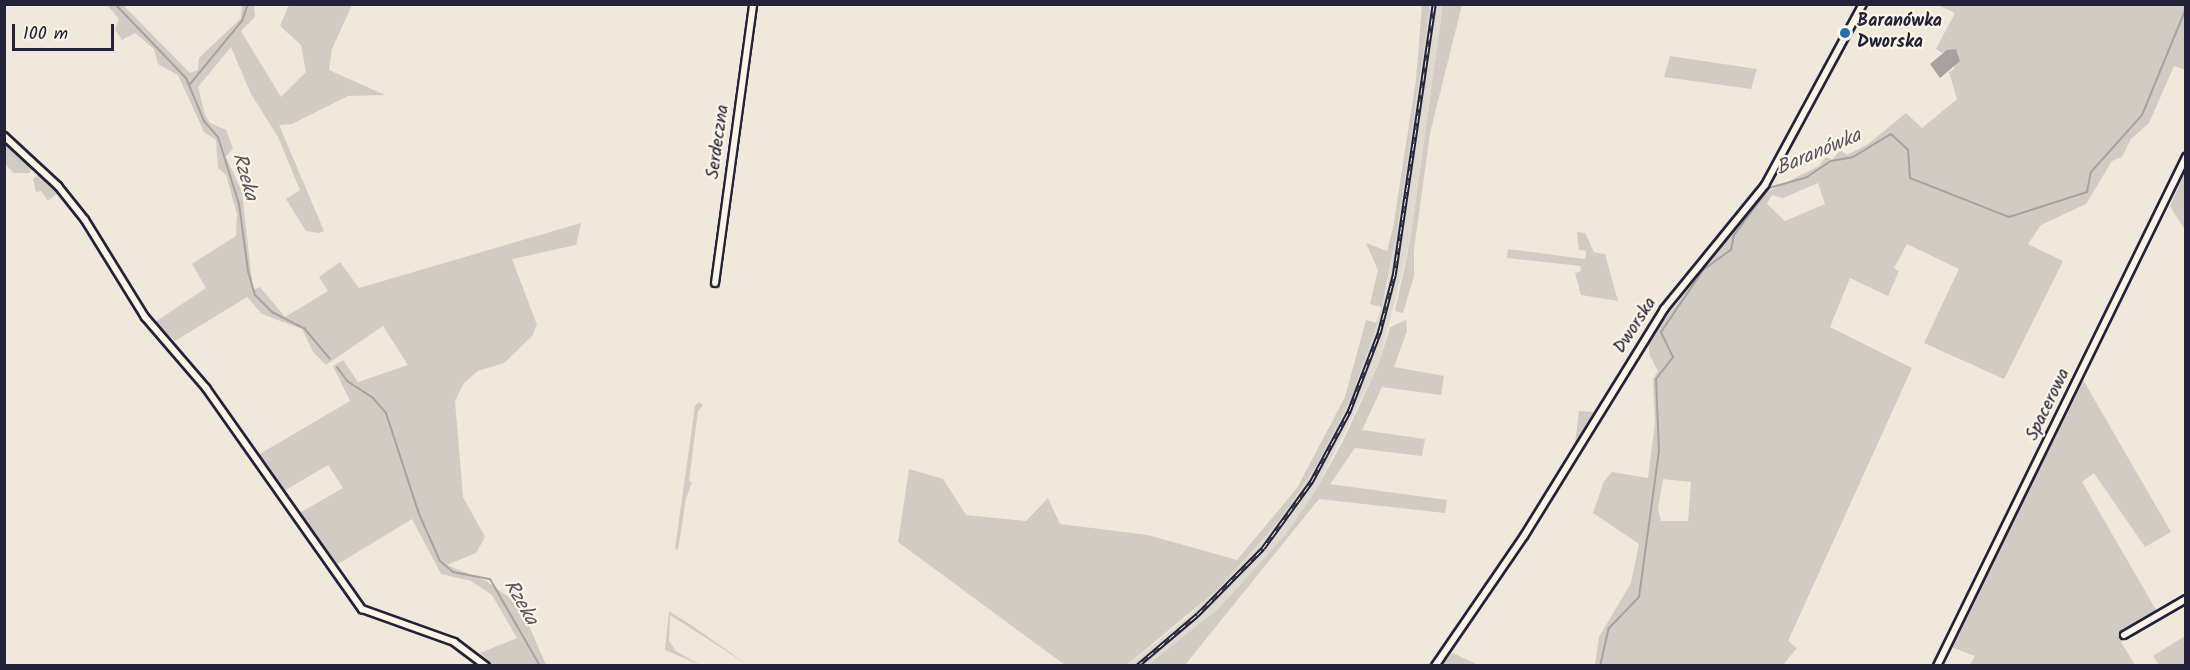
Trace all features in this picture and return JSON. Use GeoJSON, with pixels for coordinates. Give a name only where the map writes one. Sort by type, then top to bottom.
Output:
{"type":"FeatureCollection","features":[{"type":"Feature","properties":{"kind":"street","name":"Serdeczna"},"geometry":{"type":"LineString","coordinates":[[715,283],[753,4]]}},
{"type":"Feature","properties":{"kind":"street","name":"Dworska"},"geometry":{"type":"LineString","coordinates":[[1435,666],[1524,536],[1664,309],[1765,185],[1792,141],[1863,4]]}},
{"type":"Feature","properties":{"kind":"street"},"geometry":{"type":"LineString","coordinates":[[4,136],[58,186],[85,220],[145,317],[206,388],[362,609],[454,642],[486,666]]}},
{"type":"Feature","properties":{"kind":"street","name":"Spacerowa"},"geometry":{"type":"LineString","coordinates":[[1937,666],[2186,157]]}},
{"type":"Feature","properties":{"kind":"street"},"geometry":{"type":"LineString","coordinates":[[2124,635],[2186,598]]}},
{"type":"Feature","properties":{"kind":"shaded area"},"geometry":{"type":"Polygon","coordinates":[[[107,5],[123,5],[190,73],[198,70],[199,58],[241,18],[242,5],[254,5],[255,17],[241,31],[281,97],[306,72],[301,45],[280,26],[289,5],[352,5],[332,49],[329,70],[385,95],[348,96],[292,124],[279,125],[324,231],[319,233],[306,231],[286,199],[300,190],[278,137],[251,94],[231,47],[198,87],[205,115],[210,123],[226,130],[233,148],[226,157],[242,192],[253,290],[260,287],[285,317],[328,291],[319,277],[340,262],[359,288],[581,223],[576,245],[512,259],[537,325],[532,336],[504,363],[478,371],[464,383],[455,401],[463,497],[485,537],[476,553],[447,565],[486,581],[520,605],[546,665],[492,665],[480,653],[517,638],[492,595],[471,581],[441,574],[412,519],[338,564],[298,514],[343,488],[328,465],[284,491],[258,455],[350,401],[333,366],[343,360],[358,382],[408,365],[383,326],[326,365],[313,352],[302,329],[262,314],[247,297],[175,341],[155,322],[206,288],[192,264],[236,236],[237,214],[226,175],[218,168],[216,140],[204,132],[178,75],[158,64],[154,49],[135,33],[122,40],[115,29],[119,19],[107,5]]]}},
{"type":"Feature","properties":{"kind":"shaded area"},"geometry":{"type":"Polygon","coordinates":[[[1422,5],[1430,5],[1397,230],[1382,307],[1370,304],[1378,270],[1366,243],[1387,251],[1393,228],[1416,80],[1422,5]]]}},
{"type":"Feature","properties":{"kind":"shaded area"},"geometry":{"type":"Polygon","coordinates":[[[1430,5],[1443,5],[1410,242],[1379,363],[1316,490],[1285,535],[1219,608],[1148,665],[1127,666],[1190,615],[1282,517],[1318,463],[1352,396],[1387,289],[1430,5]]]}},
{"type":"Feature","properties":{"kind":"shaded area"},"geometry":{"type":"Polygon","coordinates":[[[1443,5],[1462,5],[1430,133],[1414,250],[1414,276],[1403,313],[1395,311],[1410,242],[1443,5]]]}},
{"type":"Feature","properties":{"kind":"shaded area"},"geometry":{"type":"Polygon","coordinates":[[[1938,5],[2185,5],[2185,70],[2174,66],[2149,123],[2131,139],[2122,157],[2112,161],[2086,204],[2041,225],[2028,244],[2063,261],[2004,379],[1924,343],[1959,269],[1907,244],[1894,268],[1899,271],[1888,296],[1850,278],[1830,327],[1912,368],[1788,641],[1797,648],[1783,665],[1595,665],[1599,637],[1631,583],[1639,544],[1593,513],[1604,481],[1612,472],[1648,478],[1655,423],[1653,379],[1658,371],[1650,356],[1648,340],[1765,193],[1819,166],[1826,157],[1832,160],[1840,150],[1847,155],[1868,144],[1906,113],[1922,128],[1957,99],[1949,72],[1954,69],[1956,49],[1942,53],[1936,49],[1955,13],[1938,5]],[[1818,183],[1783,198],[1772,195],[1767,204],[1785,221],[1825,204],[1818,183]],[[1663,479],[1658,509],[1661,521],[1688,521],[1691,482],[1663,479]]]}},
{"type":"Feature","properties":{"kind":"shaded area"},"geometry":{"type":"Polygon","coordinates":[[[1956,49],[1960,61],[1940,78],[1930,64],[1947,50],[1956,49]]]}},
{"type":"Feature","properties":{"kind":"shaded area"},"geometry":{"type":"Polygon","coordinates":[[[1670,56],[1757,69],[1751,89],[1664,77],[1670,56]]]}},
{"type":"Feature","properties":{"kind":"shaded area"},"geometry":{"type":"Polygon","coordinates":[[[5,140],[32,170],[29,173],[14,173],[5,164],[5,140]]]}},
{"type":"Feature","properties":{"kind":"shaded area"},"geometry":{"type":"Polygon","coordinates":[[[2186,172],[2185,230],[2170,206],[2186,172]]]}},
{"type":"Feature","properties":{"kind":"shaded area"},"geometry":{"type":"Polygon","coordinates":[[[39,174],[59,192],[48,201],[41,191],[36,192],[33,179],[39,174]]]}},
{"type":"Feature","properties":{"kind":"shaded area"},"geometry":{"type":"Polygon","coordinates":[[[1577,232],[1585,233],[1594,252],[1605,254],[1618,301],[1581,295],[1575,273],[1581,271],[1580,266],[1507,258],[1508,249],[1585,259],[1586,251],[1579,250],[1577,232]]]}},
{"type":"Feature","properties":{"kind":"shaded area"},"geometry":{"type":"Polygon","coordinates":[[[1366,320],[1377,323],[1352,396],[1318,463],[1282,517],[1218,589],[1127,665],[1065,665],[898,542],[909,469],[943,479],[966,515],[1026,521],[1048,498],[1060,524],[1148,535],[1237,560],[1297,488],[1345,397],[1366,320]]]}},
{"type":"Feature","properties":{"kind":"shaded area"},"geometry":{"type":"Polygon","coordinates":[[[1406,320],[1407,331],[1394,367],[1444,376],[1441,395],[1382,387],[1362,430],[1425,439],[1422,456],[1355,448],[1330,484],[1447,500],[1445,513],[1319,499],[1185,665],[1148,665],[1219,608],[1285,535],[1316,490],[1343,441],[1379,363],[1390,327],[1406,320]]]}},
{"type":"Feature","properties":{"kind":"shaded area"},"geometry":{"type":"Polygon","coordinates":[[[2082,378],[2171,532],[2145,547],[2094,473],[2082,482],[2159,615],[2137,628],[2140,633],[2121,642],[2135,665],[1970,665],[1975,656],[1951,647],[2082,378]]]}},
{"type":"Feature","properties":{"kind":"shaded area"},"geometry":{"type":"Polygon","coordinates":[[[699,402],[703,405],[698,411],[689,481],[692,482],[686,499],[678,550],[675,549],[695,406],[699,402]]]}},
{"type":"Feature","properties":{"kind":"shaded area"},"geometry":{"type":"Polygon","coordinates":[[[1579,411],[1594,412],[1575,443],[1579,411]]]}},
{"type":"Feature","properties":{"kind":"shaded area"},"geometry":{"type":"Polygon","coordinates":[[[669,611],[748,665],[670,615],[669,641],[676,651],[700,665],[665,650],[669,611]]]}},
{"type":"Feature","properties":{"kind":"shaded area"},"geometry":{"type":"Polygon","coordinates":[[[2185,636],[2185,665],[2159,665],[2153,656],[2185,636]]]}},
{"type":"Feature","properties":{"kind":"shaded area"},"geometry":{"type":"Polygon","coordinates":[[[1453,653],[1478,665],[1442,665],[1453,653]]]}},
{"type":"Feature","properties":{"kind":"waterway","name":"Rzeka"},"geometry":{"type":"LineString","coordinates":[[115,4],[186,78],[204,121],[218,137],[239,204],[248,271],[255,295],[272,312],[304,328],[330,359]]}},
{"type":"Feature","properties":{"kind":"waterway"},"geometry":{"type":"LineString","coordinates":[[190,84],[242,21],[248,4]]}},
{"type":"Feature","properties":{"kind":"waterway","name":"Baranówka"},"geometry":{"type":"LineString","coordinates":[[1600,666],[1609,628],[1639,597],[1659,451],[1656,379],[1673,357],[1661,332],[1703,270],[1731,250],[1734,235],[1769,188],[1807,177],[1831,161],[1853,157],[1891,134],[1908,150],[1910,178],[2009,217],[2087,192],[2091,172],[2142,115],[2186,8]]}},
{"type":"Feature","properties":{"kind":"waterway","name":"Rzeka"},"geometry":{"type":"LineString","coordinates":[[337,367],[347,381],[373,398],[386,413],[419,514],[440,561],[453,572],[490,579],[540,666]]}},
{"type":"Feature","properties":{"kind":"railway"},"geometry":{"type":"LineString","coordinates":[[1137,666],[1197,615],[1263,548],[1311,482],[1349,411],[1379,333],[1394,275],[1434,4]]}},
{"type":"Feature","properties":{"kind":"place","name":"Baranówka Dworska"},"geometry":{"type":"Point","coordinates":[1845,33]}}]}
